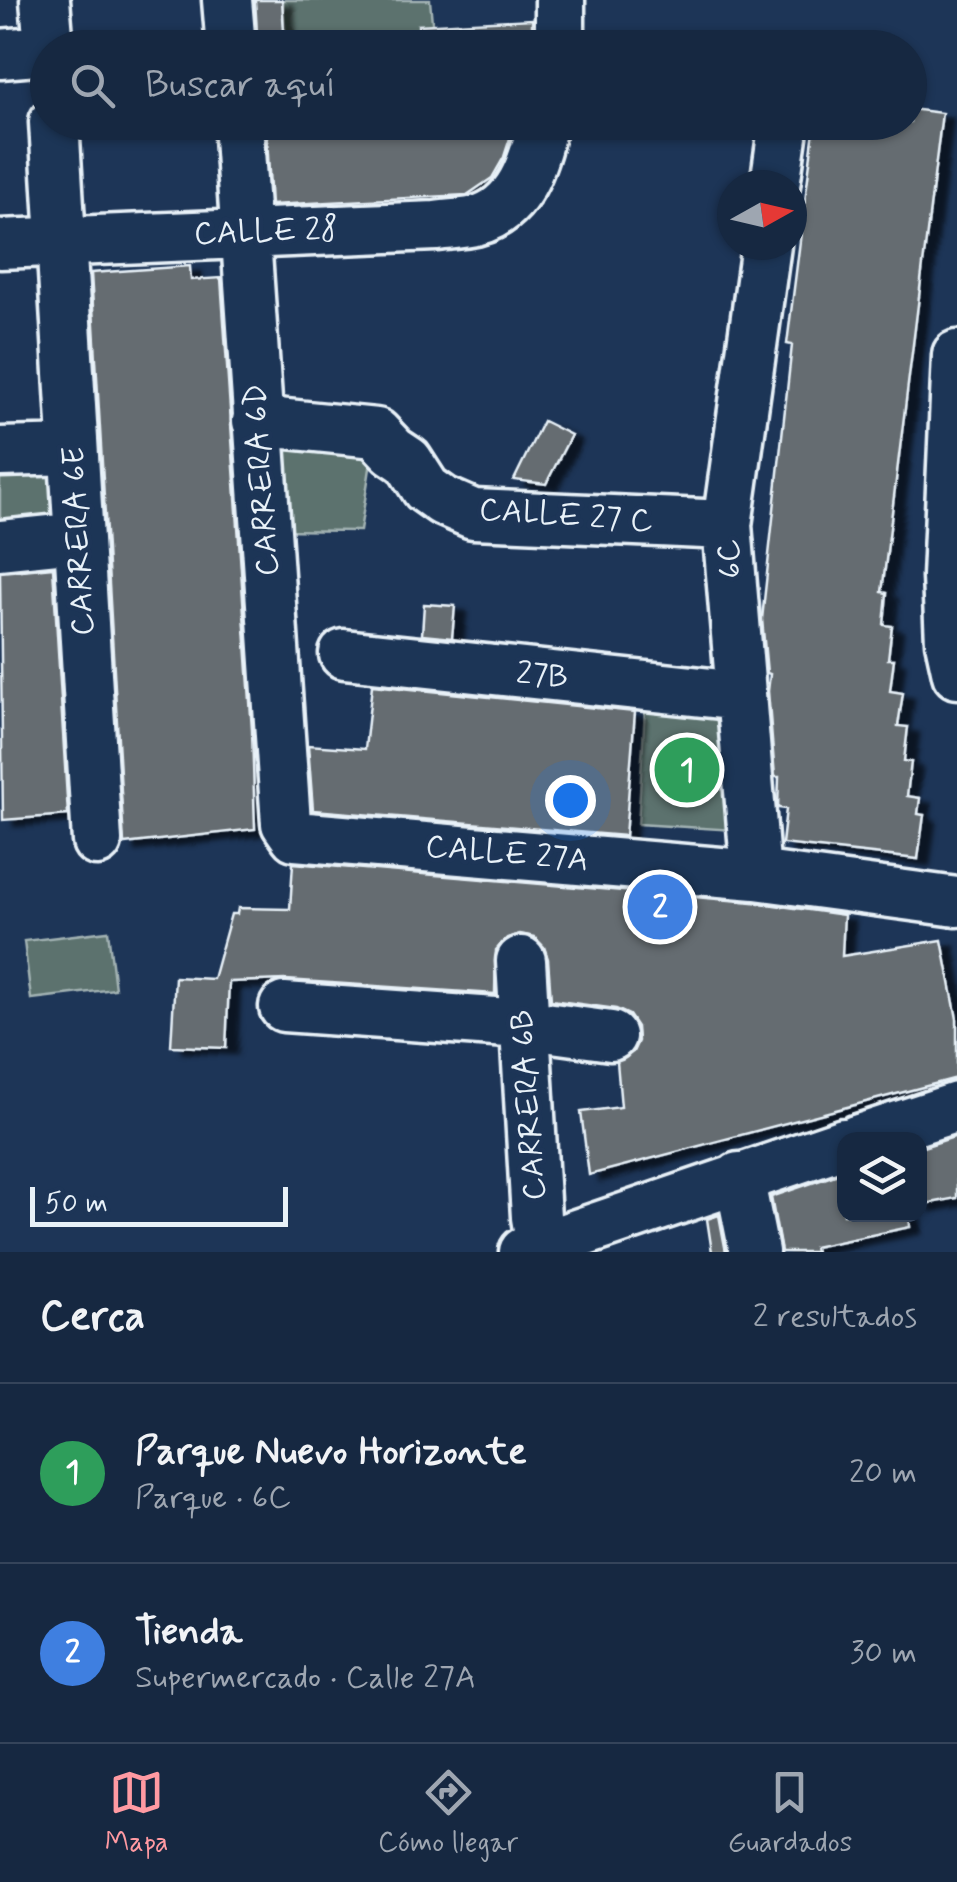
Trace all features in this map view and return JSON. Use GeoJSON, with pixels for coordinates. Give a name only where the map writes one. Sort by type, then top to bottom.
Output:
{"type":"FeatureCollection","features":[{"type":"Feature","properties":{"kind":"street"},"geometry":{"type":"LineString","coordinates":[[45,0],[47,30]]}},
{"type":"Feature","properties":{"kind":"street"},"geometry":{"type":"LineString","coordinates":[[226,0],[229,30]]}},
{"type":"Feature","properties":{"kind":"street"},"geometry":{"type":"LineString","coordinates":[[560,0],[560,30]]}},
{"type":"Feature","properties":{"kind":"street"},"geometry":{"type":"LineString","coordinates":[[0,54],[30,51]]}},
{"type":"Feature","properties":{"kind":"street","name":"CARRERA 6E"},"geometry":{"type":"LineString","coordinates":[[55,140],[96,841]]}},
{"type":"Feature","properties":{"kind":"street","name":"CARRERA 6D"},"geometry":{"type":"LineString","coordinates":[[240,140],[286,823],[294,836]]}},
{"type":"Feature","properties":{"kind":"street","name":"CALLE 28"},"geometry":{"type":"LineString","coordinates":[[0,244],[478,221],[504,206],[521,188],[536,140]]}},
{"type":"Feature","properties":{"kind":"street"},"geometry":{"type":"LineString","coordinates":[[777,170],[781,140]]}},
{"type":"Feature","properties":{"kind":"street","name":"6C"},"geometry":{"type":"LineString","coordinates":[[756,875],[727,525],[764,260]]}},
{"type":"Feature","properties":{"kind":"street"},"geometry":{"type":"LineString","coordinates":[[957,355],[947,577],[950,642],[957,674]]}},
{"type":"Feature","properties":{"kind":"street","name":"CALLE 27 C"},"geometry":{"type":"LineString","coordinates":[[258,421],[376,433],[393,452],[408,461],[426,489],[443,502],[473,514],[727,525]]}},
{"type":"Feature","properties":{"kind":"street"},"geometry":{"type":"LineString","coordinates":[[0,452],[73,450]]}},
{"type":"Feature","properties":{"kind":"street"},"geometry":{"type":"LineString","coordinates":[[0,546],[78,537]]}},
{"type":"Feature","properties":{"kind":"street","name":"27B"},"geometry":{"type":"LineString","coordinates":[[344,654],[740,696]]}},
{"type":"Feature","properties":{"kind":"street","name":"CALLE 27A"},"geometry":{"type":"LineString","coordinates":[[294,836],[756,875],[957,902]]}},
{"type":"Feature","properties":{"kind":"street","name":"CARRERA 6B"},"geometry":{"type":"LineString","coordinates":[[520,961],[536,1217],[533,1250]]}},
{"type":"Feature","properties":{"kind":"street"},"geometry":{"type":"LineString","coordinates":[[284,1007],[523,1024],[611,1036]]}},
{"type":"Feature","properties":{"kind":"street"},"geometry":{"type":"LineString","coordinates":[[880,1132],[957,1107]]}},
{"type":"Feature","properties":{"kind":"street"},"geometry":{"type":"LineString","coordinates":[[533,1250],[837,1145]]}},
{"type":"Feature","properties":{"kind":"street"},"geometry":{"type":"LineString","coordinates":[[739,1177],[754,1252]]}},
{"type":"Feature","properties":{"kind":"green space"},"geometry":{"type":"Polygon","coordinates":[[[283,0],[430,0],[433,30],[286,30],[283,0]]]}},
{"type":"Feature","properties":{"kind":"green space"},"geometry":{"type":"Polygon","coordinates":[[[271,437],[364,439],[371,462],[360,531],[275,530],[271,437]]]}},
{"type":"Feature","properties":{"kind":"green space"},"geometry":{"type":"Polygon","coordinates":[[[60,465],[62,526],[0,531],[0,466],[60,465]]]}},
{"type":"Feature","properties":{"kind":"green space"},"geometry":{"type":"Polygon","coordinates":[[[645,708],[729,716],[735,830],[638,824],[645,708]]]}},
{"type":"Feature","properties":{"kind":"green space"},"geometry":{"type":"Polygon","coordinates":[[[108,931],[115,989],[31,999],[24,941],[108,931]]]}},
{"type":"Feature","properties":{"kind":"building"},"geometry":{"type":"Polygon","coordinates":[[[255,0],[282,0],[284,30],[257,30],[255,0]]]}},
{"type":"Feature","properties":{"kind":"building"},"geometry":{"type":"Polygon","coordinates":[[[532,19],[532,30],[418,30],[418,25],[532,19]]]}},
{"type":"Feature","properties":{"kind":"building"},"geometry":{"type":"Polygon","coordinates":[[[927,111],[942,113],[882,592],[887,593],[884,625],[892,626],[888,659],[894,659],[890,691],[903,693],[898,726],[908,727],[904,761],[911,762],[907,796],[920,798],[918,814],[924,815],[918,859],[782,844],[786,809],[778,808],[779,777],[775,777],[770,674],[762,619],[792,345],[787,344],[798,260],[807,260],[807,185],[813,140],[927,140],[927,111]]]}},
{"type":"Feature","properties":{"kind":"building"},"geometry":{"type":"Polygon","coordinates":[[[267,140],[509,140],[492,178],[467,195],[271,205],[267,140]]]}},
{"type":"Feature","properties":{"kind":"building"},"geometry":{"type":"Polygon","coordinates":[[[190,266],[191,280],[221,278],[252,730],[255,829],[124,844],[91,273],[190,266]]]}},
{"type":"Feature","properties":{"kind":"building"},"geometry":{"type":"Polygon","coordinates":[[[543,421],[571,435],[546,484],[514,480],[543,421]]]}},
{"type":"Feature","properties":{"kind":"building"},"geometry":{"type":"Polygon","coordinates":[[[53,567],[68,815],[3,820],[0,572],[53,567]]]}},
{"type":"Feature","properties":{"kind":"building"},"geometry":{"type":"Polygon","coordinates":[[[424,604],[455,606],[452,638],[422,635],[424,604]]]}},
{"type":"Feature","properties":{"kind":"building"},"geometry":{"type":"Polygon","coordinates":[[[372,685],[635,712],[625,836],[313,810],[308,745],[365,749],[372,685]]]}},
{"type":"Feature","properties":{"kind":"building"},"geometry":{"type":"Polygon","coordinates":[[[293,863],[753,902],[844,915],[842,956],[942,940],[957,1019],[957,1078],[589,1175],[581,1112],[621,1107],[617,1062],[633,1052],[638,1041],[637,1027],[629,1015],[616,1009],[551,1000],[544,947],[534,937],[520,934],[507,938],[496,950],[495,994],[286,980],[229,982],[226,1048],[171,1046],[175,977],[213,979],[231,914],[237,914],[238,908],[290,909],[293,863]]]}},
{"type":"Feature","properties":{"kind":"building"},"geometry":{"type":"Polygon","coordinates":[[[957,1136],[957,1198],[927,1204],[927,1146],[957,1136]]]}},
{"type":"Feature","properties":{"kind":"building"},"geometry":{"type":"Polygon","coordinates":[[[837,1174],[837,1222],[910,1222],[910,1227],[814,1247],[815,1252],[781,1252],[771,1197],[837,1174]]]}},
{"type":"Feature","properties":{"kind":"building"},"geometry":{"type":"Polygon","coordinates":[[[719,1215],[726,1252],[712,1252],[707,1219],[719,1215]]]}},
{"type":"Feature","properties":{"kind":"place","name":"Parque Nuevo Horizonte"},"geometry":{"type":"Point","coordinates":[687,770]}},
{"type":"Feature","properties":{"kind":"place","name":"Tienda"},"geometry":{"type":"Point","coordinates":[660,907]}}]}
